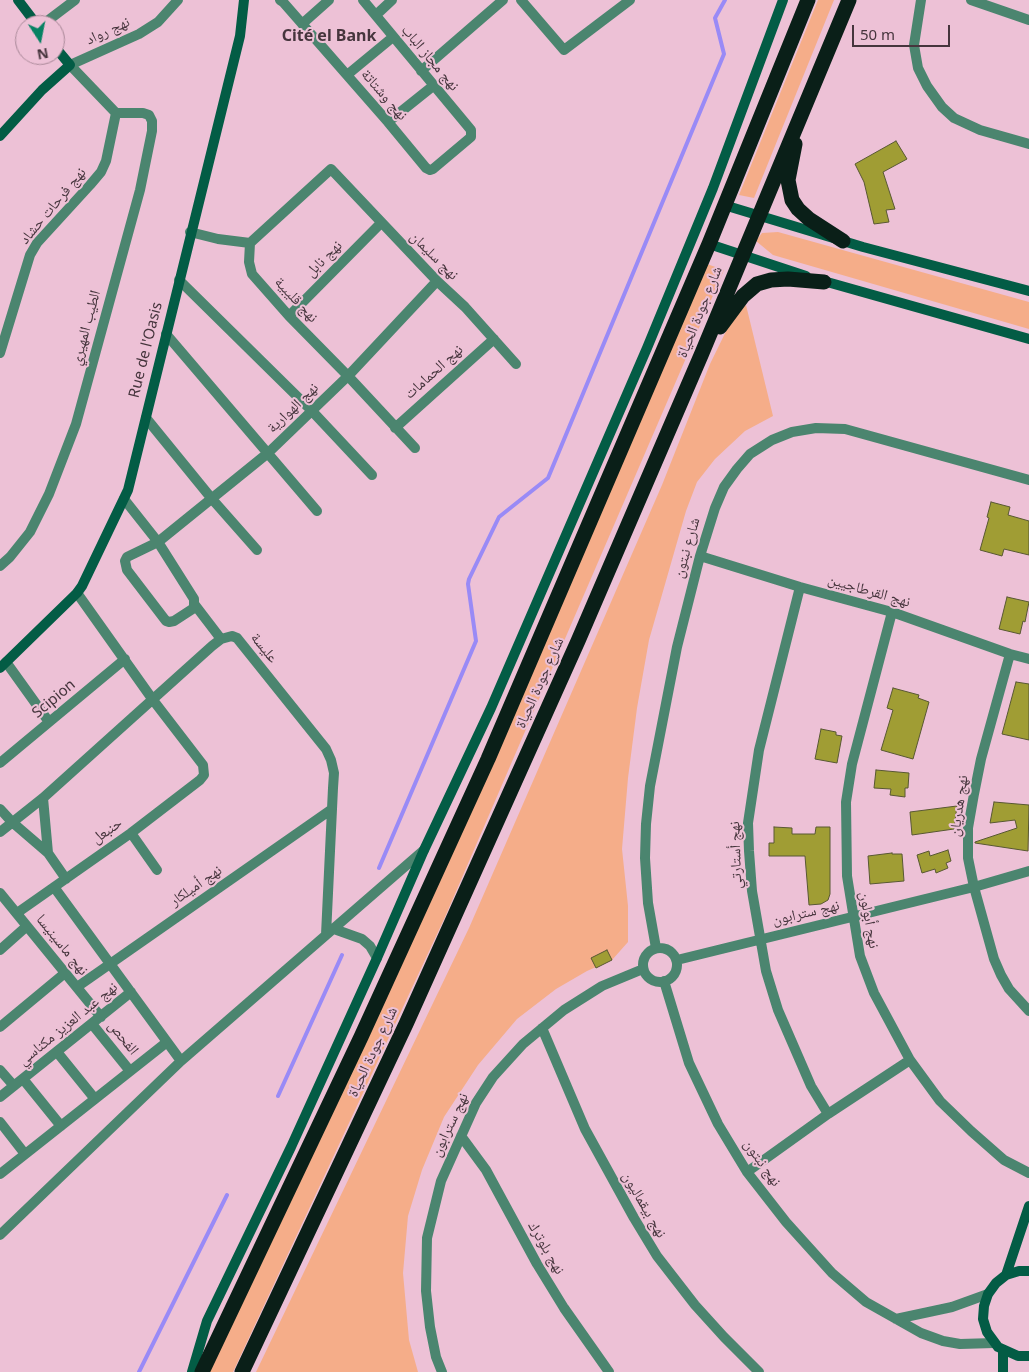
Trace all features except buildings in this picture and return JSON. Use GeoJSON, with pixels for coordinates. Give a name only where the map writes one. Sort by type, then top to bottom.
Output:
{"type":"FeatureCollection","features":[{"type":"Feature","properties":{"kind":"highway","name":"شارع جودة الحياة"},"geometry":{"type":"LineString","coordinates":[[202,1372],[362,1037],[488,759],[709,244],[808,0]]}},
{"type":"Feature","properties":{"kind":"highway","name":"شارع جودة الحياة"},"geometry":{"type":"LineString","coordinates":[[242,1372],[410,1015],[578,641],[702,353],[849,0]]}},
{"type":"Feature","properties":{"kind":"highway"},"geometry":{"type":"LineString","coordinates":[[801,112],[788,180],[792,200],[798,209],[809,219],[843,240]]}},
{"type":"Feature","properties":{"kind":"highway"},"geometry":{"type":"LineString","coordinates":[[702,353],[732,309],[757,284],[771,280],[788,279],[824,282]]}},
{"type":"Feature","properties":{"kind":"street"},"geometry":{"type":"LineString","coordinates":[[18,0],[29,15]]}},
{"type":"Feature","properties":{"kind":"street"},"geometry":{"type":"LineString","coordinates":[[55,15],[75,0]]}},
{"type":"Feature","properties":{"kind":"street","name":"نهج رواد"},"geometry":{"type":"LineString","coordinates":[[70,65],[139,34],[158,22],[178,0]]}},
{"type":"Feature","properties":{"kind":"street","name":"Rue de l'Oasis"},"geometry":{"type":"LineString","coordinates":[[3,665],[82,586],[128,490],[190,232],[240,36],[244,0]]}},
{"type":"Feature","properties":{"kind":"street","name":"نهج وشتاتة"},"geometry":{"type":"LineString","coordinates":[[280,0],[426,168],[430,170],[471,137]]}},
{"type":"Feature","properties":{"kind":"street"},"geometry":{"type":"LineString","coordinates":[[302,24],[329,0]]}},
{"type":"Feature","properties":{"kind":"street","name":"نهج مجاز الباب"},"geometry":{"type":"LineString","coordinates":[[363,0],[471,130],[471,137]]}},
{"type":"Feature","properties":{"kind":"street"},"geometry":{"type":"LineString","coordinates":[[376,15],[392,0]]}},
{"type":"Feature","properties":{"kind":"street"},"geometry":{"type":"LineString","coordinates":[[421,71],[504,0]]}},
{"type":"Feature","properties":{"kind":"street"},"geometry":{"type":"LineString","coordinates":[[525,2],[564,50],[630,0]]}},
{"type":"Feature","properties":{"kind":"street"},"geometry":{"type":"LineString","coordinates":[[192,1372],[207,1321],[291,1147],[424,850],[491,708],[647,348],[713,188],[784,0]]}},
{"type":"Feature","properties":{"kind":"street"},"geometry":{"type":"LineString","coordinates":[[921,0],[914,45],[918,68],[927,86],[942,107],[954,118],[980,130],[1029,144]]}},
{"type":"Feature","properties":{"kind":"street"},"geometry":{"type":"LineString","coordinates":[[971,0],[1029,20]]}},
{"type":"Feature","properties":{"kind":"street"},"geometry":{"type":"LineString","coordinates":[[347,75],[393,37]]}},
{"type":"Feature","properties":{"kind":"street"},"geometry":{"type":"LineString","coordinates":[[65,59],[116,113]]}},
{"type":"Feature","properties":{"kind":"street"},"geometry":{"type":"LineString","coordinates":[[0,136],[42,90],[70,65]]}},
{"type":"Feature","properties":{"kind":"street"},"geometry":{"type":"LineString","coordinates":[[388,122],[433,86]]}},
{"type":"Feature","properties":{"kind":"street","name":"نهج فرحات حشاد"},"geometry":{"type":"LineString","coordinates":[[0,353],[30,255],[38,243],[101,172],[106,162],[116,113]]}},
{"type":"Feature","properties":{"kind":"street","name":"الطيب المهيري"},"geometry":{"type":"LineString","coordinates":[[0,566],[10,557],[30,532],[49,494],[76,424],[140,190],[152,131],[152,121],[149,115],[143,113],[116,113]]}},
{"type":"Feature","properties":{"kind":"street","name":"نهج سليمان"},"geometry":{"type":"LineString","coordinates":[[250,243],[331,169],[437,281],[465,307],[516,364]]}},
{"type":"Feature","properties":{"kind":"street"},"geometry":{"type":"LineString","coordinates":[[724,205],[1029,291]]}},
{"type":"Feature","properties":{"kind":"street","name":"نهج نابل"},"geometry":{"type":"LineString","coordinates":[[289,316],[381,223]]}},
{"type":"Feature","properties":{"kind":"street"},"geometry":{"type":"LineString","coordinates":[[190,232],[218,239],[250,243]]}},
{"type":"Feature","properties":{"kind":"street","name":"نهج قليبية"},"geometry":{"type":"LineString","coordinates":[[250,243],[249,262],[252,274],[289,316],[415,448]]}},
{"type":"Feature","properties":{"kind":"street"},"geometry":{"type":"LineString","coordinates":[[709,244],[824,282],[1029,339]]}},
{"type":"Feature","properties":{"kind":"street"},"geometry":{"type":"LineString","coordinates":[[179,280],[312,411],[372,475]]}},
{"type":"Feature","properties":{"kind":"street","name":"نهج الهوارية"},"geometry":{"type":"LineString","coordinates":[[195,605],[194,608],[174,621],[169,622],[164,619],[127,570],[125,561],[127,557],[158,542],[268,453],[348,376],[437,281]]}},
{"type":"Feature","properties":{"kind":"street"},"geometry":{"type":"LineString","coordinates":[[166,334],[317,511]]}},
{"type":"Feature","properties":{"kind":"street","name":"نهج الحمامات"},"geometry":{"type":"LineString","coordinates":[[395,428],[494,339]]}},
{"type":"Feature","properties":{"kind":"street"},"geometry":{"type":"LineString","coordinates":[[146,418],[212,499],[257,550]]}},
{"type":"Feature","properties":{"kind":"street","name":"شارع نبتون"},"geometry":{"type":"LineString","coordinates":[[656,948],[648,903],[645,858],[650,786],[677,647],[700,556],[714,508],[724,487],[737,469],[750,454],[772,440],[792,432],[816,428],[845,429],[1029,480]]}},
{"type":"Feature","properties":{"kind":"street"},"geometry":{"type":"LineString","coordinates":[[0,832],[43,798],[222,639],[195,605],[194,599],[158,542],[124,499]]}},
{"type":"Feature","properties":{"kind":"street","name":"نهج القرطاجيين"},"geometry":{"type":"LineString","coordinates":[[700,556],[800,587],[892,612],[1029,660]]}},
{"type":"Feature","properties":{"kind":"street","name":"نهج أستارتي"},"geometry":{"type":"LineString","coordinates":[[800,587],[759,750],[748,823],[752,891],[766,971],[778,1010],[811,1086],[828,1114]]}},
{"type":"Feature","properties":{"kind":"street"},"geometry":{"type":"LineString","coordinates":[[77,593],[153,700]]}},
{"type":"Feature","properties":{"kind":"street","name":"نهج أبولون"},"geometry":{"type":"LineString","coordinates":[[892,612],[852,764],[846,802],[847,876],[860,956],[874,993],[910,1060],[940,1101],[1004,1160],[1029,1173]]}},
{"type":"Feature","properties":{"kind":"street","name":"عليسة"},"geometry":{"type":"LineString","coordinates":[[222,639],[232,636],[237,638],[326,749],[331,760],[334,773],[330,932]]}},
{"type":"Feature","properties":{"kind":"street","name":"نهج هدريان"},"geometry":{"type":"LineString","coordinates":[[1010,654],[981,759],[968,828],[968,858],[994,958],[1001,975],[1015,996],[1029,1012]]}},
{"type":"Feature","properties":{"kind":"street","name":"Scipion"},"geometry":{"type":"LineString","coordinates":[[1,761],[125,659]]}},
{"type":"Feature","properties":{"kind":"street"},"geometry":{"type":"LineString","coordinates":[[3,665],[49,722]]}},
{"type":"Feature","properties":{"kind":"street","name":"حنبعل"},"geometry":{"type":"LineString","coordinates":[[17,913],[131,833],[200,780],[204,774],[203,765],[153,700]]}},
{"type":"Feature","properties":{"kind":"street"},"geometry":{"type":"LineString","coordinates":[[43,798],[48,853]]}},
{"type":"Feature","properties":{"kind":"street"},"geometry":{"type":"LineString","coordinates":[[0,809],[48,853],[66,879]]}},
{"type":"Feature","properties":{"kind":"street","name":"نهج أميلكار"},"geometry":{"type":"LineString","coordinates":[[77,987],[332,809]]}},
{"type":"Feature","properties":{"kind":"street"},"geometry":{"type":"LineString","coordinates":[[131,833],[158,870]]}},
{"type":"Feature","properties":{"kind":"street"},"geometry":{"type":"LineString","coordinates":[[0,1235],[181,1061],[424,850]]}},
{"type":"Feature","properties":{"kind":"street","name":"نهج سترابون"},"geometry":{"type":"LineString","coordinates":[[677,960],[853,918],[1029,871]]}},
{"type":"Feature","properties":{"kind":"street"},"geometry":{"type":"LineString","coordinates":[[54,887],[181,1061]]}},
{"type":"Feature","properties":{"kind":"street","name":"نهج ماسينيسا"},"geometry":{"type":"LineString","coordinates":[[0,893],[101,1017]]}},
{"type":"Feature","properties":{"kind":"street"},"geometry":{"type":"LineString","coordinates":[[0,950],[27,926]]}},
{"type":"Feature","properties":{"kind":"street"},"geometry":{"type":"LineString","coordinates":[[330,932],[362,939],[370,946],[377,958]]}},
{"type":"Feature","properties":{"kind":"street"},"geometry":{"type":"LineString","coordinates":[[656,948],[669,950],[677,960],[675,973],[664,981],[651,980],[643,969],[645,956],[656,948]]}},
{"type":"Feature","properties":{"kind":"street","name":"نهج سترابون"},"geometry":{"type":"LineString","coordinates":[[442,1372],[436,1357],[430,1327],[426,1291],[427,1238],[441,1181],[476,1103],[493,1077],[523,1044],[564,1010],[602,986],[643,969]]}},
{"type":"Feature","properties":{"kind":"street"},"geometry":{"type":"LineString","coordinates":[[0,1027],[65,973]]}},
{"type":"Feature","properties":{"kind":"street","name":"نهج نبتون"},"geometry":{"type":"LineString","coordinates":[[664,981],[689,1063],[718,1124],[748,1172],[786,1222],[832,1273],[866,1302],[921,1333],[943,1341],[960,1344],[994,1343]]}},
{"type":"Feature","properties":{"kind":"street","name":"نهج عبد العزيز مكناسي"},"geometry":{"type":"LineString","coordinates":[[0,1097],[131,992]]}},
{"type":"Feature","properties":{"kind":"street","name":"الفحص"},"geometry":{"type":"LineString","coordinates":[[92,1024],[130,1071]]}},
{"type":"Feature","properties":{"kind":"street","name":"نهج بيقماليون"},"geometry":{"type":"LineString","coordinates":[[542,1028],[586,1129],[634,1218],[657,1256],[695,1305],[759,1372]]}},
{"type":"Feature","properties":{"kind":"street"},"geometry":{"type":"LineString","coordinates":[[0,1174],[167,1042]]}},
{"type":"Feature","properties":{"kind":"street"},"geometry":{"type":"LineString","coordinates":[[57,1052],[95,1099]]}},
{"type":"Feature","properties":{"kind":"street"},"geometry":{"type":"LineString","coordinates":[[748,1172],[828,1114],[910,1060]]}},
{"type":"Feature","properties":{"kind":"street"},"geometry":{"type":"LineString","coordinates":[[0,1070],[14,1086]]}},
{"type":"Feature","properties":{"kind":"street"},"geometry":{"type":"LineString","coordinates":[[23,1079],[60,1126]]}},
{"type":"Feature","properties":{"kind":"street"},"geometry":{"type":"LineString","coordinates":[[0,1122],[25,1154]]}},
{"type":"Feature","properties":{"kind":"street","name":"نهج بلوترك"},"geometry":{"type":"LineString","coordinates":[[461,1136],[486,1170],[560,1301],[609,1372]]}},
{"type":"Feature","properties":{"kind":"street"},"geometry":{"type":"LineString","coordinates":[[1006,1275],[1029,1206]]}},
{"type":"Feature","properties":{"kind":"street"},"geometry":{"type":"LineString","coordinates":[[1029,1271],[1018,1271],[1006,1275],[996,1283],[988,1294],[984,1306],[983,1319],[987,1332],[994,1343],[1003,1350],[1018,1356],[1029,1356]]}},
{"type":"Feature","properties":{"kind":"street"},"geometry":{"type":"LineString","coordinates":[[896,1319],[952,1307],[988,1294]]}},
{"type":"Feature","properties":{"kind":"street"},"geometry":{"type":"LineString","coordinates":[[1003,1350],[1003,1372]]}},
{"type":"Feature","properties":{"kind":"shaded area"},"geometry":{"type":"Polygon","coordinates":[[[818,0],[834,0],[754,198],[739,195],[818,0]]]}},
{"type":"Feature","properties":{"kind":"shaded area"},"geometry":{"type":"Polygon","coordinates":[[[778,232],[1029,302],[1029,329],[773,255],[756,241],[762,233],[778,232]]]}},
{"type":"Feature","properties":{"kind":"shaded area"},"geometry":{"type":"Polygon","coordinates":[[[704,263],[724,270],[445,917],[233,1372],[208,1372],[704,263]]]}},
{"type":"Feature","properties":{"kind":"shaded area"},"geometry":{"type":"Polygon","coordinates":[[[746,305],[773,416],[745,431],[715,459],[697,482],[686,511],[649,640],[637,708],[628,778],[622,849],[628,906],[628,942],[612,960],[587,971],[556,989],[517,1019],[478,1065],[444,1117],[422,1170],[408,1216],[403,1273],[409,1340],[418,1372],[256,1372],[469,928],[662,485],[710,364],[733,317],[746,305]]]}},
{"type":"Feature","properties":{"kind":"waterway"},"geometry":{"type":"LineString","coordinates":[[379,868],[476,641],[468,584],[469,579],[499,517],[548,478],[724,54],[715,18],[725,0]]}},
{"type":"Feature","properties":{"kind":"waterway"},"geometry":{"type":"LineString","coordinates":[[278,1096],[342,955]]}},
{"type":"Feature","properties":{"kind":"waterway"},"geometry":{"type":"LineString","coordinates":[[139,1372],[227,1195]]}},
{"type":"Feature","properties":{"kind":"district","name":"Cité el Bank"},"geometry":{"type":"Point","coordinates":[329,36]}}]}
